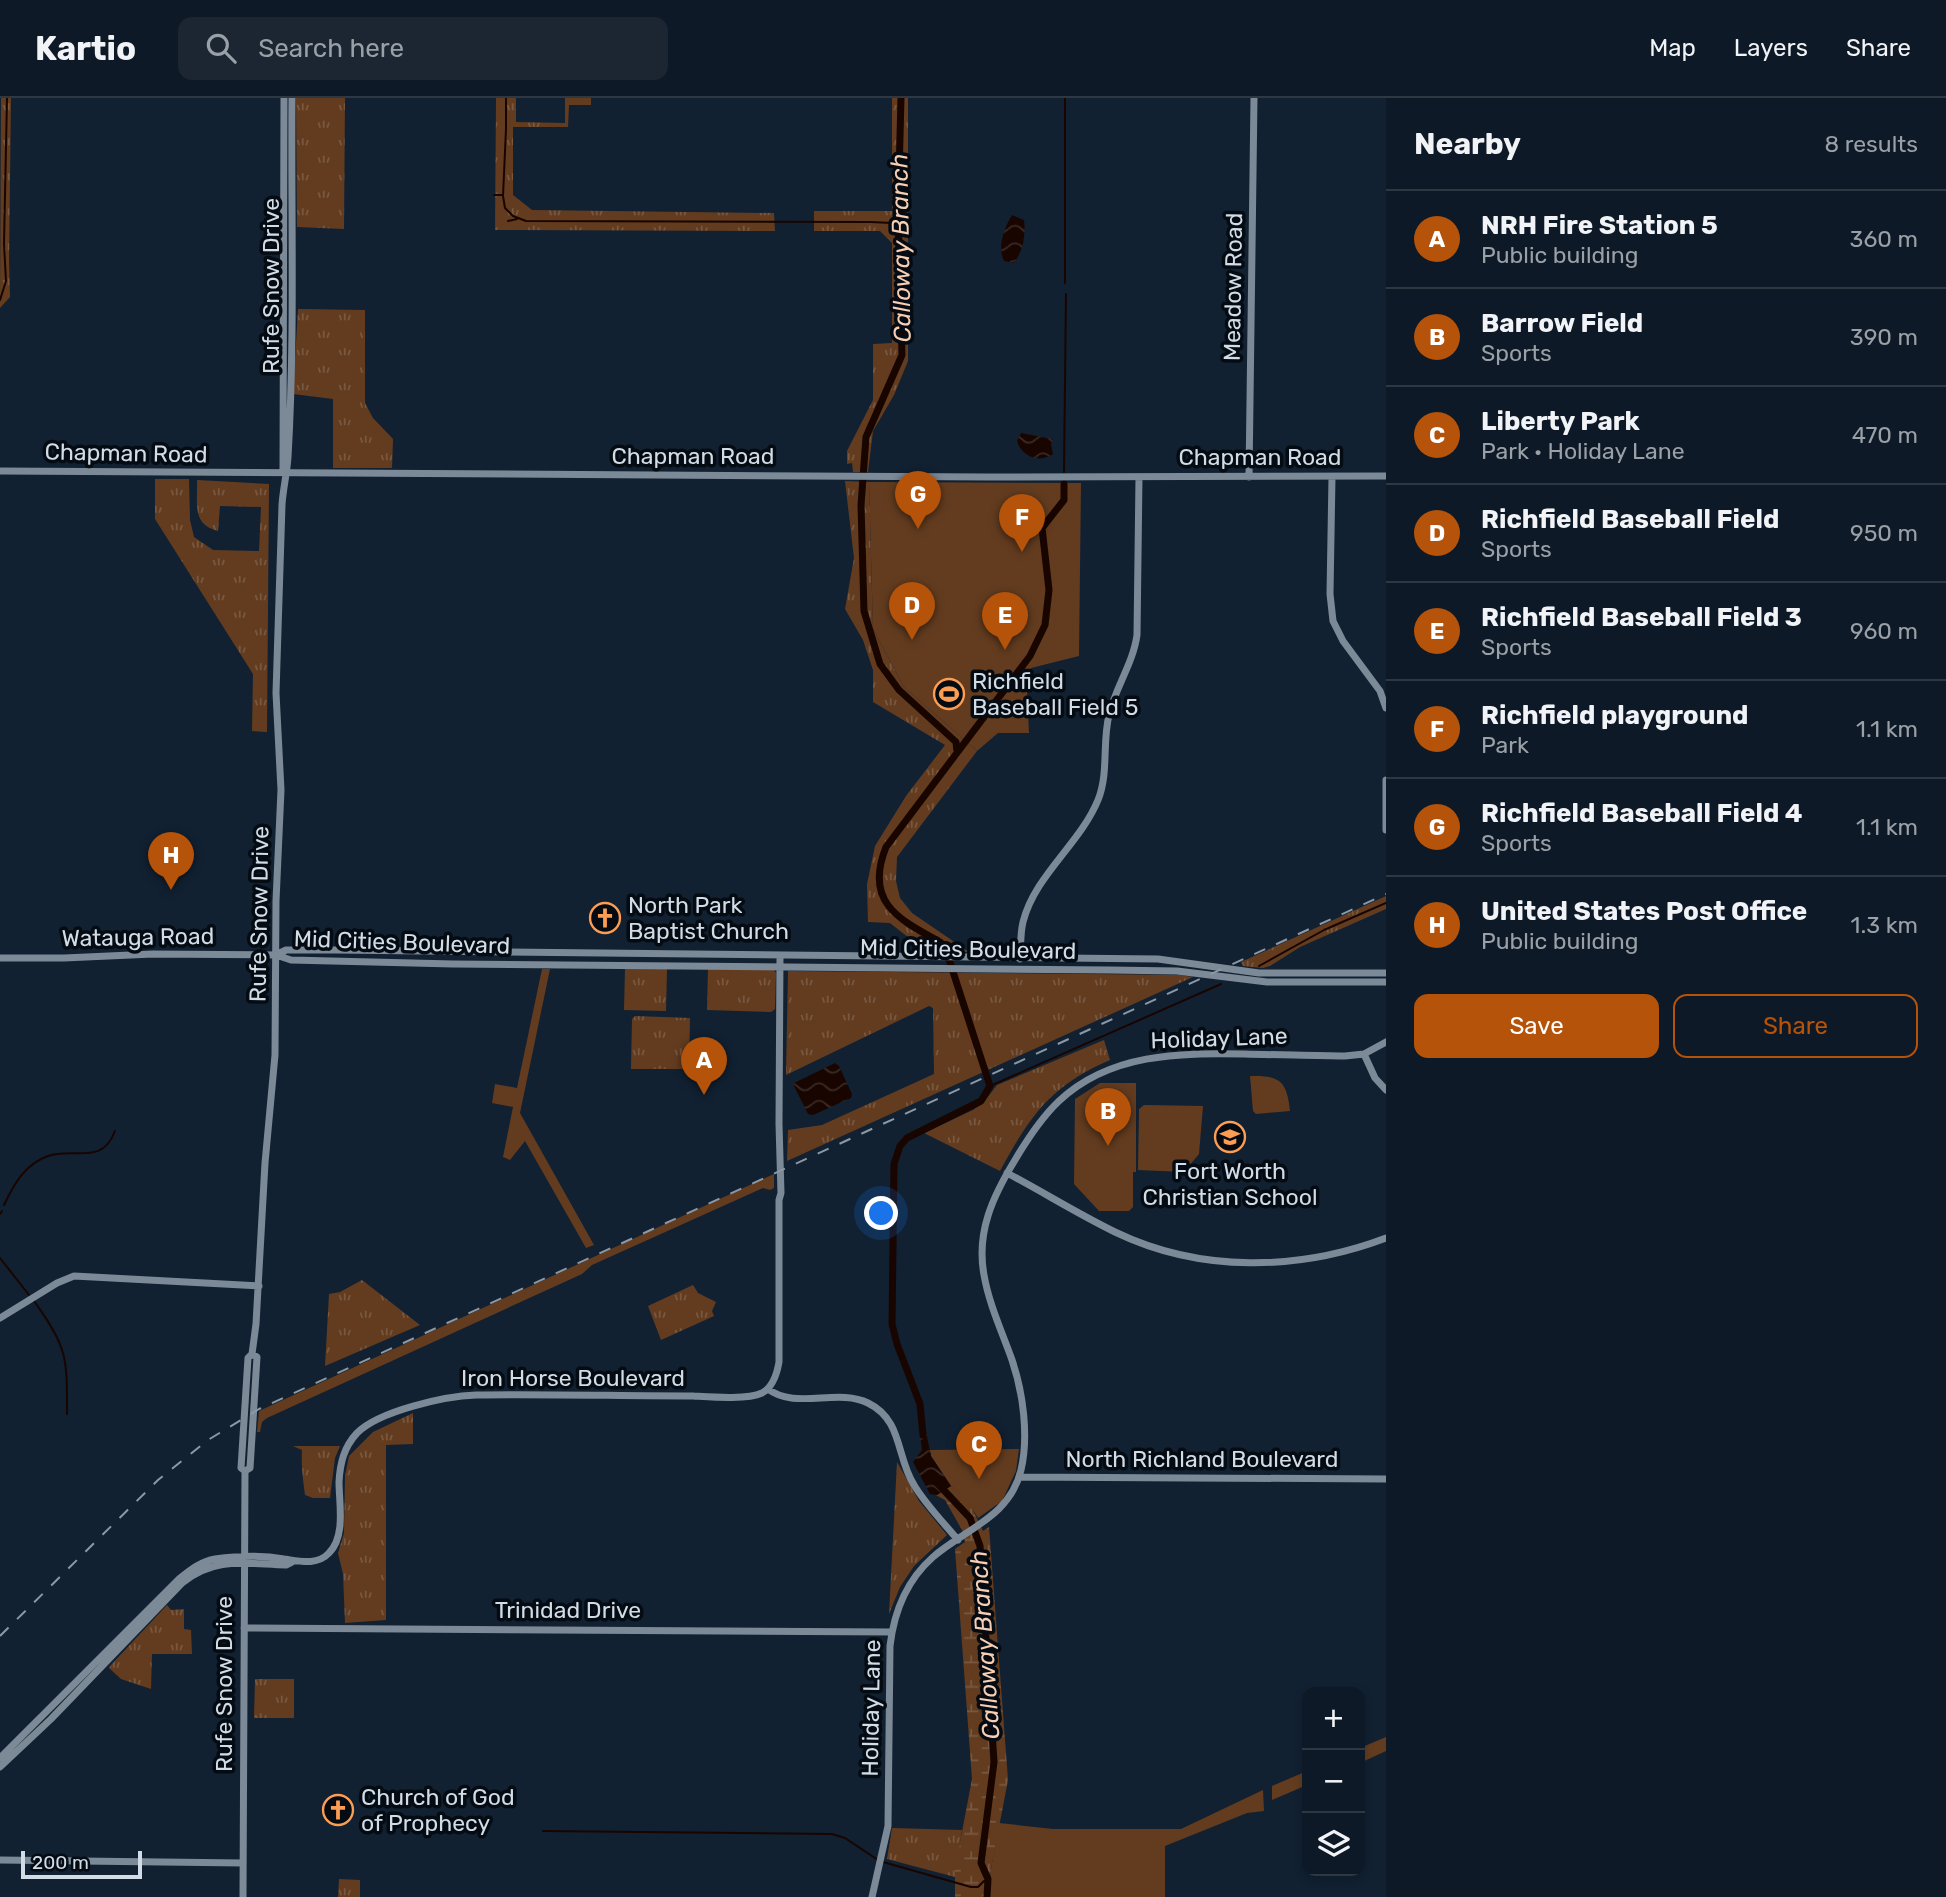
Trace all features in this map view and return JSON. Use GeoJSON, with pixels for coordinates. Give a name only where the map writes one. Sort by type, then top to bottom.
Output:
{"type":"FeatureCollection","features":[{"type":"Feature","properties":{"kind":"street","name":"Rufe Snow Drive"},"geometry":{"type":"LineString","coordinates":[[243,1897],[246,1471],[241,1468],[242,1429],[248,1358],[252,1354],[259,1286],[265,1163],[275,1055],[276,893],[281,790],[276,693],[284,474],[284,98]]}},
{"type":"Feature","properties":{"kind":"street","name":"Rufe Snow Drive"},"geometry":{"type":"LineString","coordinates":[[284,474],[288,461],[290,401],[292,98]]}},
{"type":"Feature","properties":{"kind":"street","name":"Meadow Road"},"geometry":{"type":"LineString","coordinates":[[1249,477],[1254,98]]}},
{"type":"Feature","properties":{"kind":"street","name":"Chapman Road"},"geometry":{"type":"LineString","coordinates":[[0,471],[847,477],[1386,476]]}},
{"type":"Feature","properties":{"kind":"street"},"geometry":{"type":"LineString","coordinates":[[1020,968],[1022,929],[1026,915],[1038,890],[1068,849],[1099,798],[1105,765],[1108,717],[1136,643],[1139,477]]}},
{"type":"Feature","properties":{"kind":"street"},"geometry":{"type":"LineString","coordinates":[[1332,477],[1330,594],[1333,621],[1343,641],[1380,691],[1386,708]]}},
{"type":"Feature","properties":{"kind":"street"},"geometry":{"type":"LineString","coordinates":[[1386,780],[1386,830]]}},
{"type":"Feature","properties":{"kind":"street","name":"Mid Cities Boulevard"},"geometry":{"type":"LineString","coordinates":[[276,955],[286,950],[1158,959],[1259,973],[1386,973]]}},
{"type":"Feature","properties":{"kind":"street"},"geometry":{"type":"LineString","coordinates":[[571,954],[572,965]]}},
{"type":"Feature","properties":{"kind":"street","name":"Mid Cities Boulevard"},"geometry":{"type":"LineString","coordinates":[[276,955],[291,960],[572,965],[1177,971],[1267,982],[1386,982]]}},
{"type":"Feature","properties":{"kind":"street","name":"Watauga Road"},"geometry":{"type":"LineString","coordinates":[[0,957],[276,955]]}},
{"type":"Feature","properties":{"kind":"street"},"geometry":{"type":"LineString","coordinates":[[780,956],[777,1196],[779,1362],[768,1389],[780,1397],[856,1399],[881,1411],[895,1430],[904,1465],[914,1485],[961,1539]]}},
{"type":"Feature","properties":{"kind":"street"},"geometry":{"type":"LineString","coordinates":[[1343,973],[1343,982]]}},
{"type":"Feature","properties":{"kind":"street","name":"Holiday Lane"},"geometry":{"type":"LineString","coordinates":[[872,1897],[888,1826],[892,1632],[901,1601],[915,1577],[933,1557],[981,1525],[1004,1504],[1019,1477],[1023,1443],[1017,1377],[986,1287],[981,1253],[988,1212],[1007,1173],[1036,1126],[1061,1099],[1087,1080],[1113,1067],[1149,1057],[1178,1054],[1345,1056],[1364,1054],[1386,1042]]}},
{"type":"Feature","properties":{"kind":"street"},"geometry":{"type":"LineString","coordinates":[[1364,1054],[1375,1079],[1386,1090]]}},
{"type":"Feature","properties":{"kind":"street"},"geometry":{"type":"LineString","coordinates":[[1007,1173],[1116,1233],[1190,1256],[1241,1263],[1300,1261],[1336,1255],[1386,1238]]}},
{"type":"Feature","properties":{"kind":"street"},"geometry":{"type":"LineString","coordinates":[[0,1318],[45,1290],[74,1276],[259,1286]]}},
{"type":"Feature","properties":{"kind":"street","name":"Iron Horse Boulevard"},"geometry":{"type":"LineString","coordinates":[[2,1760],[178,1579],[209,1560],[284,1559],[293,1562],[319,1560],[329,1554],[339,1534],[341,1462],[350,1443],[369,1424],[409,1408],[471,1396],[755,1396],[768,1389]]}},
{"type":"Feature","properties":{"kind":"street","name":"North Richland Boulevard"},"geometry":{"type":"LineString","coordinates":[[1019,1477],[1386,1479]]}},
{"type":"Feature","properties":{"kind":"street","name":"Trinidad Drive"},"geometry":{"type":"LineString","coordinates":[[244,1628],[892,1632]]}},
{"type":"Feature","properties":{"kind":"street"},"geometry":{"type":"LineString","coordinates":[[0,1860],[243,1863]]}},
{"type":"Feature","properties":{"kind":"green space"},"geometry":{"type":"Polygon","coordinates":[[[1,98],[11,98],[10,297],[0,308],[1,98]]]}},
{"type":"Feature","properties":{"kind":"green space"},"geometry":{"type":"Polygon","coordinates":[[[296,98],[345,98],[344,229],[297,227],[296,98]]]}},
{"type":"Feature","properties":{"kind":"green space"},"geometry":{"type":"Polygon","coordinates":[[[496,98],[516,98],[516,122],[565,123],[565,98],[591,98],[591,105],[569,105],[568,127],[513,127],[513,195],[532,210],[774,213],[775,231],[495,230],[496,98]]]}},
{"type":"Feature","properties":{"kind":"green space"},"geometry":{"type":"Polygon","coordinates":[[[892,98],[908,98],[908,361],[894,395],[873,431],[868,472],[853,472],[852,463],[847,464],[847,451],[873,400],[873,344],[892,343],[892,243],[880,231],[814,231],[814,211],[892,211],[892,98]]]}},
{"type":"Feature","properties":{"kind":"green space"},"geometry":{"type":"Polygon","coordinates":[[[298,309],[365,310],[365,403],[373,418],[393,439],[392,468],[333,468],[333,399],[293,394],[298,309]]]}},
{"type":"Feature","properties":{"kind":"green space"},"geometry":{"type":"Polygon","coordinates":[[[155,479],[189,479],[190,520],[194,537],[213,550],[259,551],[261,507],[220,506],[218,531],[209,528],[203,523],[198,512],[197,480],[269,484],[267,732],[252,731],[253,674],[155,519],[155,479]]]}},
{"type":"Feature","properties":{"kind":"green space"},"geometry":{"type":"Polygon","coordinates":[[[845,481],[869,482],[873,629],[904,687],[977,751],[897,857],[896,881],[900,898],[912,913],[969,952],[927,952],[890,923],[868,922],[867,884],[875,846],[906,796],[945,745],[873,702],[873,670],[863,640],[845,609],[854,558],[845,481]]]}},
{"type":"Feature","properties":{"kind":"green space"},"geometry":{"type":"Polygon","coordinates":[[[869,482],[1081,483],[1079,656],[1031,668],[1027,689],[1029,733],[998,733],[977,751],[904,687],[873,629],[869,482]]]}},
{"type":"Feature","properties":{"kind":"green space"},"geometry":{"type":"Polygon","coordinates":[[[1386,896],[1386,909],[1300,947],[1270,966],[1243,966],[1241,962],[1386,896]]]}},
{"type":"Feature","properties":{"kind":"green space"},"geometry":{"type":"Polygon","coordinates":[[[542,969],[550,969],[520,1113],[594,1245],[586,1248],[525,1141],[510,1160],[503,1157],[513,1107],[492,1103],[495,1084],[517,1088],[542,969]]]}},
{"type":"Feature","properties":{"kind":"green space"},"geometry":{"type":"Polygon","coordinates":[[[625,969],[667,969],[666,1011],[624,1010],[625,969]]]}},
{"type":"Feature","properties":{"kind":"green space"},"geometry":{"type":"Polygon","coordinates":[[[708,969],[774,970],[775,1009],[771,1012],[707,1010],[708,969]]]}},
{"type":"Feature","properties":{"kind":"green space"},"geometry":{"type":"Polygon","coordinates":[[[788,971],[1193,977],[787,1161],[788,1130],[822,1125],[934,1074],[933,1008],[929,1006],[786,1075],[788,971]]]}},
{"type":"Feature","properties":{"kind":"green space"},"geometry":{"type":"Polygon","coordinates":[[[635,1016],[690,1018],[689,1069],[631,1069],[632,1019],[635,1016]]]}},
{"type":"Feature","properties":{"kind":"green space"},"geometry":{"type":"Polygon","coordinates":[[[1104,1040],[1110,1060],[1072,1081],[1044,1105],[1021,1134],[1000,1171],[924,1133],[973,1110],[984,1102],[997,1085],[1104,1040]]]}},
{"type":"Feature","properties":{"kind":"green space"},"geometry":{"type":"Polygon","coordinates":[[[1250,1076],[1268,1077],[1280,1082],[1287,1093],[1290,1111],[1256,1114],[1253,1111],[1250,1076]]]}},
{"type":"Feature","properties":{"kind":"green space"},"geometry":{"type":"Polygon","coordinates":[[[1100,1083],[1136,1083],[1136,1172],[1133,1172],[1133,1207],[1129,1211],[1099,1211],[1074,1184],[1075,1099],[1100,1083]]]}},
{"type":"Feature","properties":{"kind":"green space"},"geometry":{"type":"Polygon","coordinates":[[[1144,1105],[1203,1106],[1199,1154],[1184,1172],[1138,1170],[1139,1109],[1144,1105]]]}},
{"type":"Feature","properties":{"kind":"green space"},"geometry":{"type":"Polygon","coordinates":[[[774,1174],[774,1188],[770,1190],[763,1188],[592,1265],[582,1274],[267,1418],[262,1422],[260,1432],[257,1432],[259,1411],[774,1174]]]}},
{"type":"Feature","properties":{"kind":"green space"},"geometry":{"type":"Polygon","coordinates":[[[362,1280],[420,1325],[325,1366],[329,1294],[340,1292],[362,1280]]]}},
{"type":"Feature","properties":{"kind":"green space"},"geometry":{"type":"Polygon","coordinates":[[[693,1285],[698,1293],[716,1302],[712,1311],[714,1316],[661,1340],[648,1306],[693,1285]]]}},
{"type":"Feature","properties":{"kind":"green space"},"geometry":{"type":"Polygon","coordinates":[[[413,1413],[413,1444],[386,1445],[386,1620],[345,1623],[343,1574],[338,1553],[344,1533],[345,1476],[349,1456],[373,1432],[413,1413]]]}},
{"type":"Feature","properties":{"kind":"green space"},"geometry":{"type":"Polygon","coordinates":[[[293,1446],[340,1446],[335,1458],[330,1498],[305,1495],[302,1450],[293,1446]]]}},
{"type":"Feature","properties":{"kind":"green space"},"geometry":{"type":"Polygon","coordinates":[[[1019,1449],[1016,1471],[1002,1501],[978,1518],[968,1502],[951,1486],[931,1456],[930,1450],[1019,1449]]]}},
{"type":"Feature","properties":{"kind":"green space"},"geometry":{"type":"Polygon","coordinates":[[[897,1462],[919,1501],[947,1535],[914,1566],[900,1587],[889,1614],[897,1462]]]}},
{"type":"Feature","properties":{"kind":"green space"},"geometry":{"type":"Polygon","coordinates":[[[951,1486],[969,1502],[983,1531],[989,1527],[1008,1780],[991,1869],[989,1897],[955,1897],[955,1869],[972,1779],[955,1549],[965,1542],[962,1530],[945,1500],[934,1494],[937,1495],[951,1486]]]}},
{"type":"Feature","properties":{"kind":"green space"},"geometry":{"type":"Polygon","coordinates":[[[167,1605],[171,1610],[184,1609],[184,1629],[191,1630],[192,1654],[152,1654],[151,1689],[121,1679],[109,1668],[167,1605]]]}},
{"type":"Feature","properties":{"kind":"green space"},"geometry":{"type":"Polygon","coordinates":[[[255,1679],[294,1679],[294,1718],[254,1718],[255,1679]]]}},
{"type":"Feature","properties":{"kind":"green space"},"geometry":{"type":"Polygon","coordinates":[[[1386,1737],[1386,1751],[1365,1761],[1365,1746],[1386,1737]]]}},
{"type":"Feature","properties":{"kind":"green space"},"geometry":{"type":"Polygon","coordinates":[[[1302,1773],[1302,1787],[1272,1800],[1272,1786],[1302,1773]]]}},
{"type":"Feature","properties":{"kind":"green space"},"geometry":{"type":"Polygon","coordinates":[[[1263,1790],[1264,1811],[1247,1813],[1165,1846],[1165,1897],[989,1897],[999,1823],[1053,1829],[1181,1829],[1263,1790]]]}},
{"type":"Feature","properties":{"kind":"green space"},"geometry":{"type":"Polygon","coordinates":[[[892,1828],[962,1830],[955,1877],[887,1859],[892,1828]]]}},
{"type":"Feature","properties":{"kind":"green space"},"geometry":{"type":"Polygon","coordinates":[[[339,1879],[360,1880],[360,1897],[338,1897],[339,1879]]]}},
{"type":"Feature","properties":{"kind":"water"},"geometry":{"type":"Polygon","coordinates":[[[1012,215],[1024,220],[1025,226],[1022,248],[1014,263],[1004,261],[1001,250],[1004,232],[1012,215]]]}},
{"type":"Feature","properties":{"kind":"water"},"geometry":{"type":"Polygon","coordinates":[[[1021,433],[1053,439],[1053,454],[1037,458],[1026,454],[1017,441],[1021,433]]]}},
{"type":"Feature","properties":{"kind":"water"},"geometry":{"type":"Polygon","coordinates":[[[835,1063],[852,1094],[851,1098],[813,1115],[808,1114],[794,1083],[835,1063]]]}},
{"type":"Feature","properties":{"kind":"water"},"geometry":{"type":"Polygon","coordinates":[[[919,1427],[925,1427],[931,1456],[951,1486],[937,1495],[930,1494],[913,1462],[922,1450],[919,1427]]]}},
{"type":"Feature","properties":{"kind":"waterway"},"geometry":{"type":"LineString","coordinates":[[0,300],[6,281],[4,244],[7,98]]}},
{"type":"Feature","properties":{"kind":"waterway"},"geometry":{"type":"LineString","coordinates":[[506,98],[503,196],[505,208],[513,216],[526,221],[871,222],[892,223],[898,227]]}},
{"type":"Feature","properties":{"kind":"waterway","name":"Calloway Branch"},"geometry":{"type":"LineString","coordinates":[[901,98],[898,215],[902,355],[866,437],[861,505],[864,611],[880,664],[899,690],[956,742],[957,752]]}},
{"type":"Feature","properties":{"kind":"waterway"},"geometry":{"type":"LineString","coordinates":[[1065,98],[1065,283]]}},
{"type":"Feature","properties":{"kind":"waterway"},"geometry":{"type":"LineString","coordinates":[[494,195],[503,195]]}},
{"type":"Feature","properties":{"kind":"waterway"},"geometry":{"type":"LineString","coordinates":[[508,221],[517,219]]}},
{"type":"Feature","properties":{"kind":"waterway"},"geometry":{"type":"LineString","coordinates":[[1064,472],[1066,294]]}},
{"type":"Feature","properties":{"kind":"waterway","name":"Calloway Branch"},"geometry":{"type":"LineString","coordinates":[[923,1435],[920,1404],[892,1324],[894,1164],[900,1146],[907,1138],[981,1101],[990,1086],[945,947],[911,925],[889,906],[882,895],[879,882],[880,866],[886,847],[1030,656],[1045,625],[1049,590],[1042,528],[1064,500],[1064,484]]}},
{"type":"Feature","properties":{"kind":"waterway"},"geometry":{"type":"LineString","coordinates":[[1259,966],[1324,930],[1386,903]]}},
{"type":"Feature","properties":{"kind":"waterway"},"geometry":{"type":"LineString","coordinates":[[990,1086],[1221,984]]}},
{"type":"Feature","properties":{"kind":"waterway"},"geometry":{"type":"LineString","coordinates":[[4,1205],[16,1182],[33,1164],[58,1154],[95,1152],[109,1142],[115,1131]]}},
{"type":"Feature","properties":{"kind":"waterway"},"geometry":{"type":"LineString","coordinates":[[0,1258],[29,1295]]}},
{"type":"Feature","properties":{"kind":"waterway"},"geometry":{"type":"LineString","coordinates":[[34,1301],[54,1331],[63,1354],[67,1379],[67,1414]]}},
{"type":"Feature","properties":{"kind":"waterway","name":"Calloway Branch"},"geometry":{"type":"LineString","coordinates":[[939,1485],[970,1518],[980,1546],[994,1762],[981,1863],[988,1879],[987,1897]]}},
{"type":"Feature","properties":{"kind":"waterway"},"geometry":{"type":"LineString","coordinates":[[543,1831],[832,1834],[845,1838],[878,1860]]}},
{"type":"Feature","properties":{"kind":"waterway"},"geometry":{"type":"LineString","coordinates":[[883,1862],[971,1887],[978,1887],[984,1881],[988,1883]]}},
{"type":"Feature","properties":{"kind":"railway"},"geometry":{"type":"LineString","coordinates":[[0,1636],[158,1480],[208,1440],[259,1409],[1386,894]]}},
{"type":"Feature","properties":{"kind":"place","name":"Richfield Baseball Field 4"},"geometry":{"type":"Point","coordinates":[918,529]}},
{"type":"Feature","properties":{"kind":"place","name":"Richfield playground"},"geometry":{"type":"Point","coordinates":[1022,552]}},
{"type":"Feature","properties":{"kind":"place","name":"Richfield Baseball Field"},"geometry":{"type":"Point","coordinates":[912,640]}},
{"type":"Feature","properties":{"kind":"place","name":"Richfield Baseball Field 3"},"geometry":{"type":"Point","coordinates":[1005,650]}},
{"type":"Feature","properties":{"kind":"place","name":"Richfield Baseball Field 5"},"geometry":{"type":"Point","coordinates":[949,694]}},
{"type":"Feature","properties":{"kind":"place","name":"United States Post Office"},"geometry":{"type":"Point","coordinates":[171,890]}},
{"type":"Feature","properties":{"kind":"place","name":"North Park Baptist Church"},"geometry":{"type":"Point","coordinates":[605,918]}},
{"type":"Feature","properties":{"kind":"place","name":"NRH Fire Station 5"},"geometry":{"type":"Point","coordinates":[704,1095]}},
{"type":"Feature","properties":{"kind":"place","name":"Fort Worth Christian School"},"geometry":{"type":"Point","coordinates":[1230,1137]}},
{"type":"Feature","properties":{"kind":"place","name":"Barrow Field"},"geometry":{"type":"Point","coordinates":[1108,1146]}},
{"type":"Feature","properties":{"kind":"place","name":"Liberty Park"},"geometry":{"type":"Point","coordinates":[979,1479]}},
{"type":"Feature","properties":{"kind":"place","name":"Church of God of Prophecy"},"geometry":{"type":"Point","coordinates":[338,1810]}}]}
